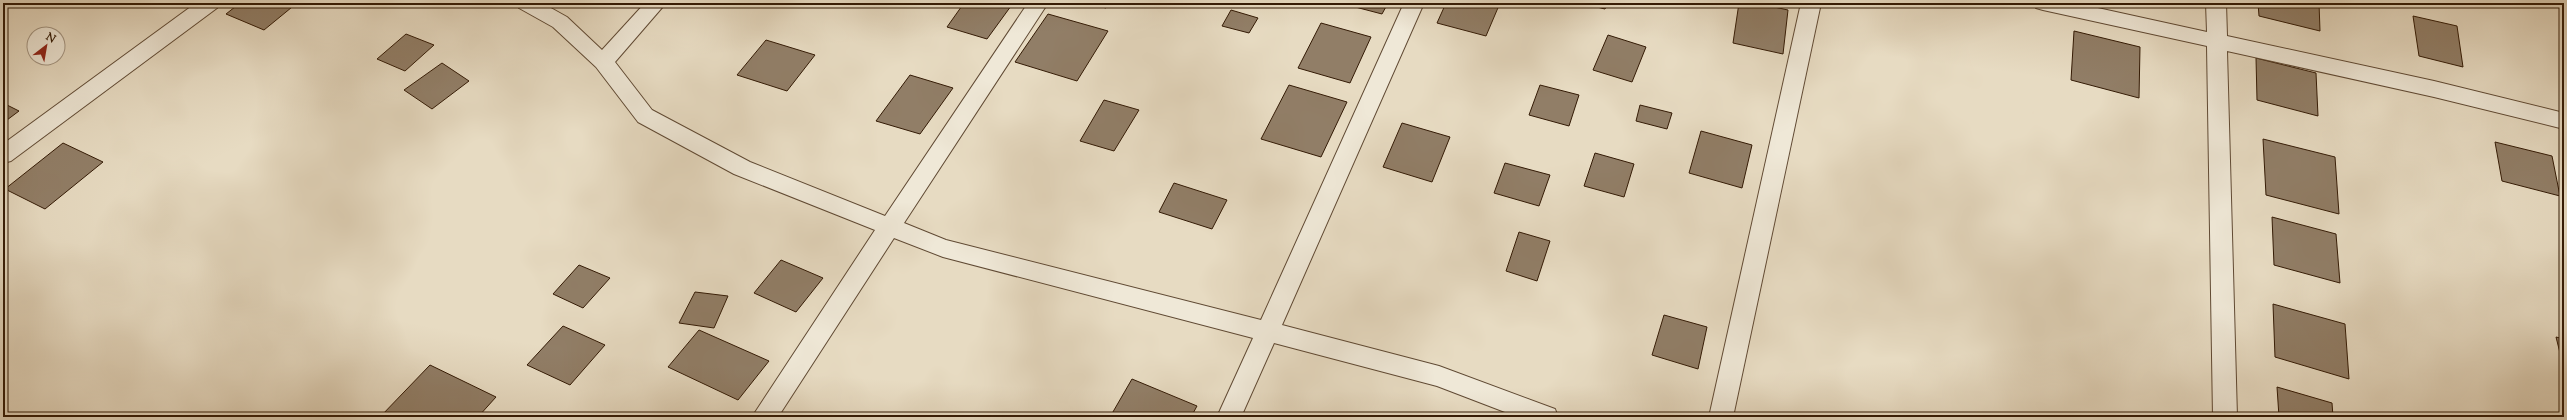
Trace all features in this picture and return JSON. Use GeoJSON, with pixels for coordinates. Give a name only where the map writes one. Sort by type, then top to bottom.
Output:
{"type":"FeatureCollection","features":[{"type":"Feature","properties":{"kind":"street"},"geometry":{"type":"LineString","coordinates":[[3,155],[210,3]]}},
{"type":"Feature","properties":{"kind":"street"},"geometry":{"type":"LineString","coordinates":[[526,3],[560,22],[603,62],[645,116],[742,168],[943,248],[1439,376],[1546,417]]}},
{"type":"Feature","properties":{"kind":"street"},"geometry":{"type":"LineString","coordinates":[[603,62],[656,3]]}},
{"type":"Feature","properties":{"kind":"street"},"geometry":{"type":"LineString","coordinates":[[764,417],[888,227],[1038,3]]}},
{"type":"Feature","properties":{"kind":"street"},"geometry":{"type":"LineString","coordinates":[[1230,417],[1266,332],[1414,3]]}},
{"type":"Feature","properties":{"kind":"street"},"geometry":{"type":"LineString","coordinates":[[1720,417],[1811,3]]}},
{"type":"Feature","properties":{"kind":"street"},"geometry":{"type":"LineString","coordinates":[[2042,3],[2434,89],[2564,121]]}},
{"type":"Feature","properties":{"kind":"street"},"geometry":{"type":"LineString","coordinates":[[2216,3],[2225,417]]}},
{"type":"Feature","properties":{"kind":"building"},"geometry":{"type":"Polygon","coordinates":[[[240,3],[297,3],[264,30],[226,14],[240,3]]]}},
{"type":"Feature","properties":{"kind":"building"},"geometry":{"type":"Polygon","coordinates":[[[964,3],[1001,3],[1011,6],[987,39],[947,27],[964,3]]]}},
{"type":"Feature","properties":{"kind":"building"},"geometry":{"type":"Polygon","coordinates":[[[1086,3],[1109,3],[1106,8],[1086,3]]]}},
{"type":"Feature","properties":{"kind":"building"},"geometry":{"type":"Polygon","coordinates":[[[1340,3],[1388,3],[1382,14],[1340,3]]]}},
{"type":"Feature","properties":{"kind":"building"},"geometry":{"type":"Polygon","coordinates":[[[1446,3],[1500,3],[1486,36],[1437,23],[1446,3]]]}},
{"type":"Feature","properties":{"kind":"building"},"geometry":{"type":"Polygon","coordinates":[[[1581,3],[1608,3],[1605,9],[1581,3]]]}},
{"type":"Feature","properties":{"kind":"building"},"geometry":{"type":"Polygon","coordinates":[[[1739,3],[1756,3],[1788,10],[1783,54],[1733,43],[1739,3]]]}},
{"type":"Feature","properties":{"kind":"building"},"geometry":{"type":"Polygon","coordinates":[[[2258,3],[2319,3],[2320,31],[2259,16],[2258,3]]]}},
{"type":"Feature","properties":{"kind":"building"},"geometry":{"type":"Polygon","coordinates":[[[1231,10],[1258,18],[1249,33],[1222,26],[1231,10]]]}},
{"type":"Feature","properties":{"kind":"building"},"geometry":{"type":"Polygon","coordinates":[[[1048,14],[1108,31],[1077,81],[1015,62],[1048,14]]]}},
{"type":"Feature","properties":{"kind":"building"},"geometry":{"type":"Polygon","coordinates":[[[2413,16],[2457,26],[2463,67],[2419,56],[2413,16]]]}},
{"type":"Feature","properties":{"kind":"building"},"geometry":{"type":"Polygon","coordinates":[[[1321,23],[1371,37],[1350,83],[1298,68],[1321,23]]]}},
{"type":"Feature","properties":{"kind":"building"},"geometry":{"type":"Polygon","coordinates":[[[2074,31],[2140,47],[2139,98],[2071,80],[2074,31]]]}},
{"type":"Feature","properties":{"kind":"building"},"geometry":{"type":"Polygon","coordinates":[[[406,34],[434,45],[405,71],[377,59],[406,34]]]}},
{"type":"Feature","properties":{"kind":"building"},"geometry":{"type":"Polygon","coordinates":[[[1608,35],[1646,47],[1632,82],[1593,70],[1608,35]]]}},
{"type":"Feature","properties":{"kind":"building"},"geometry":{"type":"Polygon","coordinates":[[[766,40],[815,55],[787,91],[737,75],[766,40]]]}},
{"type":"Feature","properties":{"kind":"building"},"geometry":{"type":"Polygon","coordinates":[[[2256,58],[2316,73],[2318,116],[2257,100],[2256,58]]]}},
{"type":"Feature","properties":{"kind":"building"},"geometry":{"type":"Polygon","coordinates":[[[442,63],[469,81],[432,109],[404,90],[442,63]]]}},
{"type":"Feature","properties":{"kind":"building"},"geometry":{"type":"Polygon","coordinates":[[[910,75],[953,88],[920,134],[876,121],[910,75]]]}},
{"type":"Feature","properties":{"kind":"building"},"geometry":{"type":"Polygon","coordinates":[[[1289,85],[1347,102],[1321,157],[1261,139],[1289,85]]]}},
{"type":"Feature","properties":{"kind":"building"},"geometry":{"type":"Polygon","coordinates":[[[1540,85],[1579,95],[1569,126],[1529,115],[1540,85]]]}},
{"type":"Feature","properties":{"kind":"building"},"geometry":{"type":"Polygon","coordinates":[[[1104,100],[1139,110],[1114,151],[1080,141],[1104,100]]]}},
{"type":"Feature","properties":{"kind":"building"},"geometry":{"type":"Polygon","coordinates":[[[3,103],[19,111],[3,123],[3,103]]]}},
{"type":"Feature","properties":{"kind":"building"},"geometry":{"type":"Polygon","coordinates":[[[1640,105],[1672,113],[1667,129],[1636,121],[1640,105]]]}},
{"type":"Feature","properties":{"kind":"building"},"geometry":{"type":"Polygon","coordinates":[[[1402,123],[1450,137],[1432,182],[1383,167],[1402,123]]]}},
{"type":"Feature","properties":{"kind":"building"},"geometry":{"type":"Polygon","coordinates":[[[1701,131],[1752,145],[1742,188],[1689,173],[1701,131]]]}},
{"type":"Feature","properties":{"kind":"building"},"geometry":{"type":"Polygon","coordinates":[[[2263,139],[2335,157],[2339,214],[2266,195],[2263,139]]]}},
{"type":"Feature","properties":{"kind":"building"},"geometry":{"type":"Polygon","coordinates":[[[2495,142],[2552,156],[2560,196],[2502,181],[2495,142]]]}},
{"type":"Feature","properties":{"kind":"building"},"geometry":{"type":"Polygon","coordinates":[[[63,143],[103,162],[45,209],[5,189],[63,143]]]}},
{"type":"Feature","properties":{"kind":"building"},"geometry":{"type":"Polygon","coordinates":[[[1595,153],[1634,164],[1624,197],[1584,186],[1595,153]]]}},
{"type":"Feature","properties":{"kind":"building"},"geometry":{"type":"Polygon","coordinates":[[[1505,163],[1550,175],[1539,206],[1494,193],[1505,163]]]}},
{"type":"Feature","properties":{"kind":"building"},"geometry":{"type":"Polygon","coordinates":[[[1174,183],[1227,200],[1212,229],[1159,212],[1174,183]]]}},
{"type":"Feature","properties":{"kind":"building"},"geometry":{"type":"Polygon","coordinates":[[[2272,217],[2336,234],[2340,283],[2274,265],[2272,217]]]}},
{"type":"Feature","properties":{"kind":"building"},"geometry":{"type":"Polygon","coordinates":[[[1519,232],[1550,241],[1537,281],[1506,271],[1519,232]]]}},
{"type":"Feature","properties":{"kind":"building"},"geometry":{"type":"Polygon","coordinates":[[[781,260],[823,278],[796,312],[754,293],[781,260]]]}},
{"type":"Feature","properties":{"kind":"building"},"geometry":{"type":"Polygon","coordinates":[[[579,265],[610,278],[583,308],[553,294],[579,265]]]}},
{"type":"Feature","properties":{"kind":"building"},"geometry":{"type":"Polygon","coordinates":[[[695,292],[728,296],[714,328],[679,323],[695,292]]]}},
{"type":"Feature","properties":{"kind":"building"},"geometry":{"type":"Polygon","coordinates":[[[2273,304],[2345,324],[2349,379],[2275,357],[2273,304]]]}},
{"type":"Feature","properties":{"kind":"building"},"geometry":{"type":"Polygon","coordinates":[[[1664,315],[1707,327],[1698,369],[1652,355],[1664,315]]]}},
{"type":"Feature","properties":{"kind":"building"},"geometry":{"type":"Polygon","coordinates":[[[563,326],[605,345],[570,385],[527,365],[563,326]]]}},
{"type":"Feature","properties":{"kind":"building"},"geometry":{"type":"Polygon","coordinates":[[[699,330],[769,361],[738,400],[668,367],[699,330]]]}},
{"type":"Feature","properties":{"kind":"building"},"geometry":{"type":"Polygon","coordinates":[[[2556,337],[2564,339],[2564,369],[2556,337]]]}},
{"type":"Feature","properties":{"kind":"building"},"geometry":{"type":"Polygon","coordinates":[[[430,365],[496,397],[478,417],[380,417],[430,365]]]}},
{"type":"Feature","properties":{"kind":"building"},"geometry":{"type":"Polygon","coordinates":[[[1132,379],[1197,406],[1191,417],[1110,417],[1132,379]]]}},
{"type":"Feature","properties":{"kind":"building"},"geometry":{"type":"Polygon","coordinates":[[[2277,387],[2332,403],[2333,417],[2279,417],[2277,387]]]}}]}
